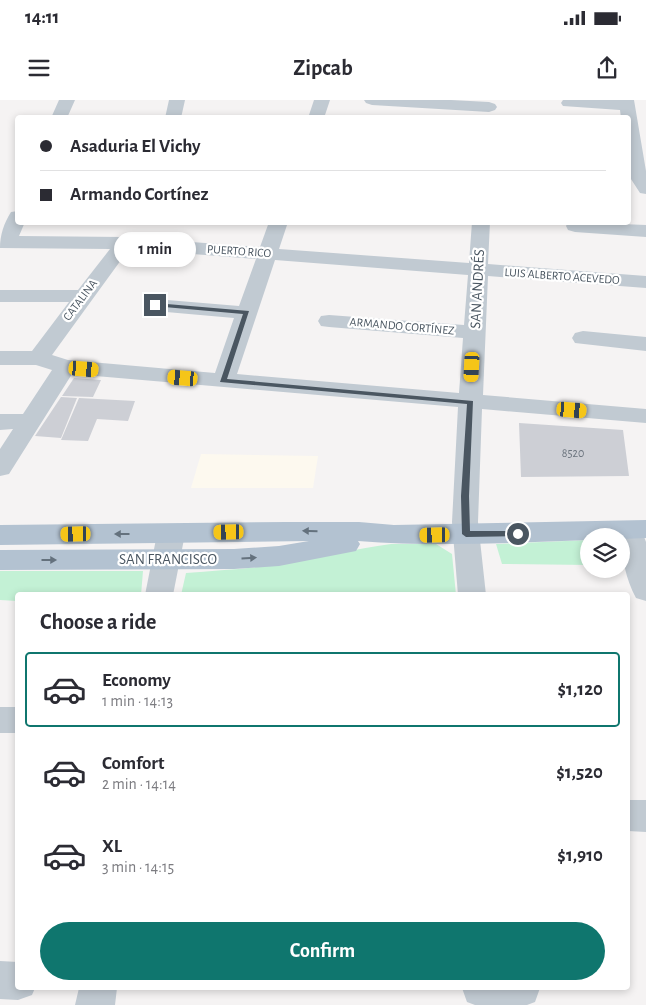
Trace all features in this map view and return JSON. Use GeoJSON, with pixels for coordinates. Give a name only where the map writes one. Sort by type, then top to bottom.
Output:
{"type":"FeatureCollection","features":[{"type":"Feature","properties":{"kind":"main road","name":"SAN FRANCISCO"},"geometry":{"type":"LineString","coordinates":[[0,535],[168,547],[234,559],[279,556],[394,535],[637,529]]}},
{"type":"Feature","properties":{"kind":"main road","name":"SAN FRANCISCO"},"geometry":{"type":"LineString","coordinates":[[0,560],[168,547]]}},
{"type":"Feature","properties":{"kind":"street"},"geometry":{"type":"LineString","coordinates":[[61,115],[67,100]]}},
{"type":"Feature","properties":{"kind":"street"},"geometry":{"type":"LineString","coordinates":[[174,115],[177,100]]}},
{"type":"Feature","properties":{"kind":"street"},"geometry":{"type":"LineString","coordinates":[[317,115],[322,100]]}},
{"type":"Feature","properties":{"kind":"street"},"geometry":{"type":"LineString","coordinates":[[372,100],[488,108]]}},
{"type":"Feature","properties":{"kind":"street"},"geometry":{"type":"LineString","coordinates":[[569,103],[627,103]]}},
{"type":"Feature","properties":{"kind":"street"},"geometry":{"type":"LineString","coordinates":[[631,142],[641,185]]}},
{"type":"Feature","properties":{"kind":"street"},"geometry":{"type":"LineString","coordinates":[[3,242],[15,221]]}},
{"type":"Feature","properties":{"kind":"street"},"geometry":{"type":"LineString","coordinates":[[223,381],[278,225]]}},
{"type":"Feature","properties":{"kind":"street","name":"SAN ANDRÉS"},"geometry":{"type":"LineString","coordinates":[[472,592],[466,534],[465,496],[481,225]]}},
{"type":"Feature","properties":{"kind":"street"},"geometry":{"type":"LineString","coordinates":[[575,226],[646,231]]}},
{"type":"Feature","properties":{"kind":"street","name":"PUERTO RICO"},"geometry":{"type":"LineString","coordinates":[[3,242],[124,243],[478,269]]}},
{"type":"Feature","properties":{"kind":"street","name":"CATALINA"},"geometry":{"type":"LineString","coordinates":[[38,358],[124,243]]}},
{"type":"Feature","properties":{"kind":"street","name":"LUIS ALBERTO ACEVEDO"},"geometry":{"type":"LineString","coordinates":[[478,269],[646,282]]}},
{"type":"Feature","properties":{"kind":"street"},"geometry":{"type":"LineString","coordinates":[[0,296],[83,296]]}},
{"type":"Feature","properties":{"kind":"street"},"geometry":{"type":"LineString","coordinates":[[155,305],[247,312]]}},
{"type":"Feature","properties":{"kind":"street","name":"ARMANDO CORTÍNEZ"},"geometry":{"type":"LineString","coordinates":[[329,321],[474,332]]}},
{"type":"Feature","properties":{"kind":"street"},"geometry":{"type":"LineString","coordinates":[[583,338],[646,344]]}},
{"type":"Feature","properties":{"kind":"street"},"geometry":{"type":"LineString","coordinates":[[0,358],[38,358],[65,367],[646,416]]}},
{"type":"Feature","properties":{"kind":"street"},"geometry":{"type":"LineString","coordinates":[[0,468],[65,367]]}},
{"type":"Feature","properties":{"kind":"street"},"geometry":{"type":"LineString","coordinates":[[0,422],[30,421]]}},
{"type":"Feature","properties":{"kind":"street"},"geometry":{"type":"LineString","coordinates":[[637,529],[646,590]]}},
{"type":"Feature","properties":{"kind":"street"},"geometry":{"type":"LineString","coordinates":[[160,592],[168,547]]}},
{"type":"Feature","properties":{"kind":"street"},"geometry":{"type":"LineString","coordinates":[[0,720],[15,720]]}},
{"type":"Feature","properties":{"kind":"street"},"geometry":{"type":"LineString","coordinates":[[630,816],[646,816]]}},
{"type":"Feature","properties":{"kind":"street"},"geometry":{"type":"LineString","coordinates":[[0,980],[15,980]]}},
{"type":"Feature","properties":{"kind":"street"},"geometry":{"type":"LineString","coordinates":[[95,1005],[98,990]]}},
{"type":"Feature","properties":{"kind":"street"},"geometry":{"type":"LineString","coordinates":[[494,990],[521,994]]}},
{"type":"Feature","properties":{"kind":"shaded area"},"geometry":{"type":"Polygon","coordinates":[[[201,454],[318,456],[313,488],[191,488],[201,454]]]}},
{"type":"Feature","properties":{"kind":"green space"},"geometry":{"type":"Polygon","coordinates":[[[580,540],[580,565],[502,564],[496,544],[580,540]]]}},
{"type":"Feature","properties":{"kind":"green space"},"geometry":{"type":"Polygon","coordinates":[[[391,544],[436,544],[452,554],[456,592],[182,592],[186,573],[273,565],[391,544]]]}},
{"type":"Feature","properties":{"kind":"green space"},"geometry":{"type":"Polygon","coordinates":[[[0,571],[143,571],[141,592],[15,592],[15,601],[0,600],[0,571]]]}},
{"type":"Feature","properties":{"kind":"building"},"geometry":{"type":"Polygon","coordinates":[[[74,378],[101,380],[93,397],[62,396],[74,378]]]}},
{"type":"Feature","properties":{"kind":"building"},"geometry":{"type":"Polygon","coordinates":[[[61,397],[77,398],[61,438],[35,436],[61,397]]]}},
{"type":"Feature","properties":{"kind":"building"},"geometry":{"type":"Polygon","coordinates":[[[79,398],[135,401],[128,421],[97,419],[88,441],[61,440],[79,398]]]}},
{"type":"Feature","properties":{"kind":"building"},"geometry":{"type":"Polygon","coordinates":[[[519,423],[623,430],[629,476],[521,477],[519,423]]]}},
{"type":"Feature","properties":{"kind":"route"},"geometry":{"type":"LineString","coordinates":[[155,305],[247,312],[223,381],[470,402],[465,496],[466,534],[518,534]]}}]}
